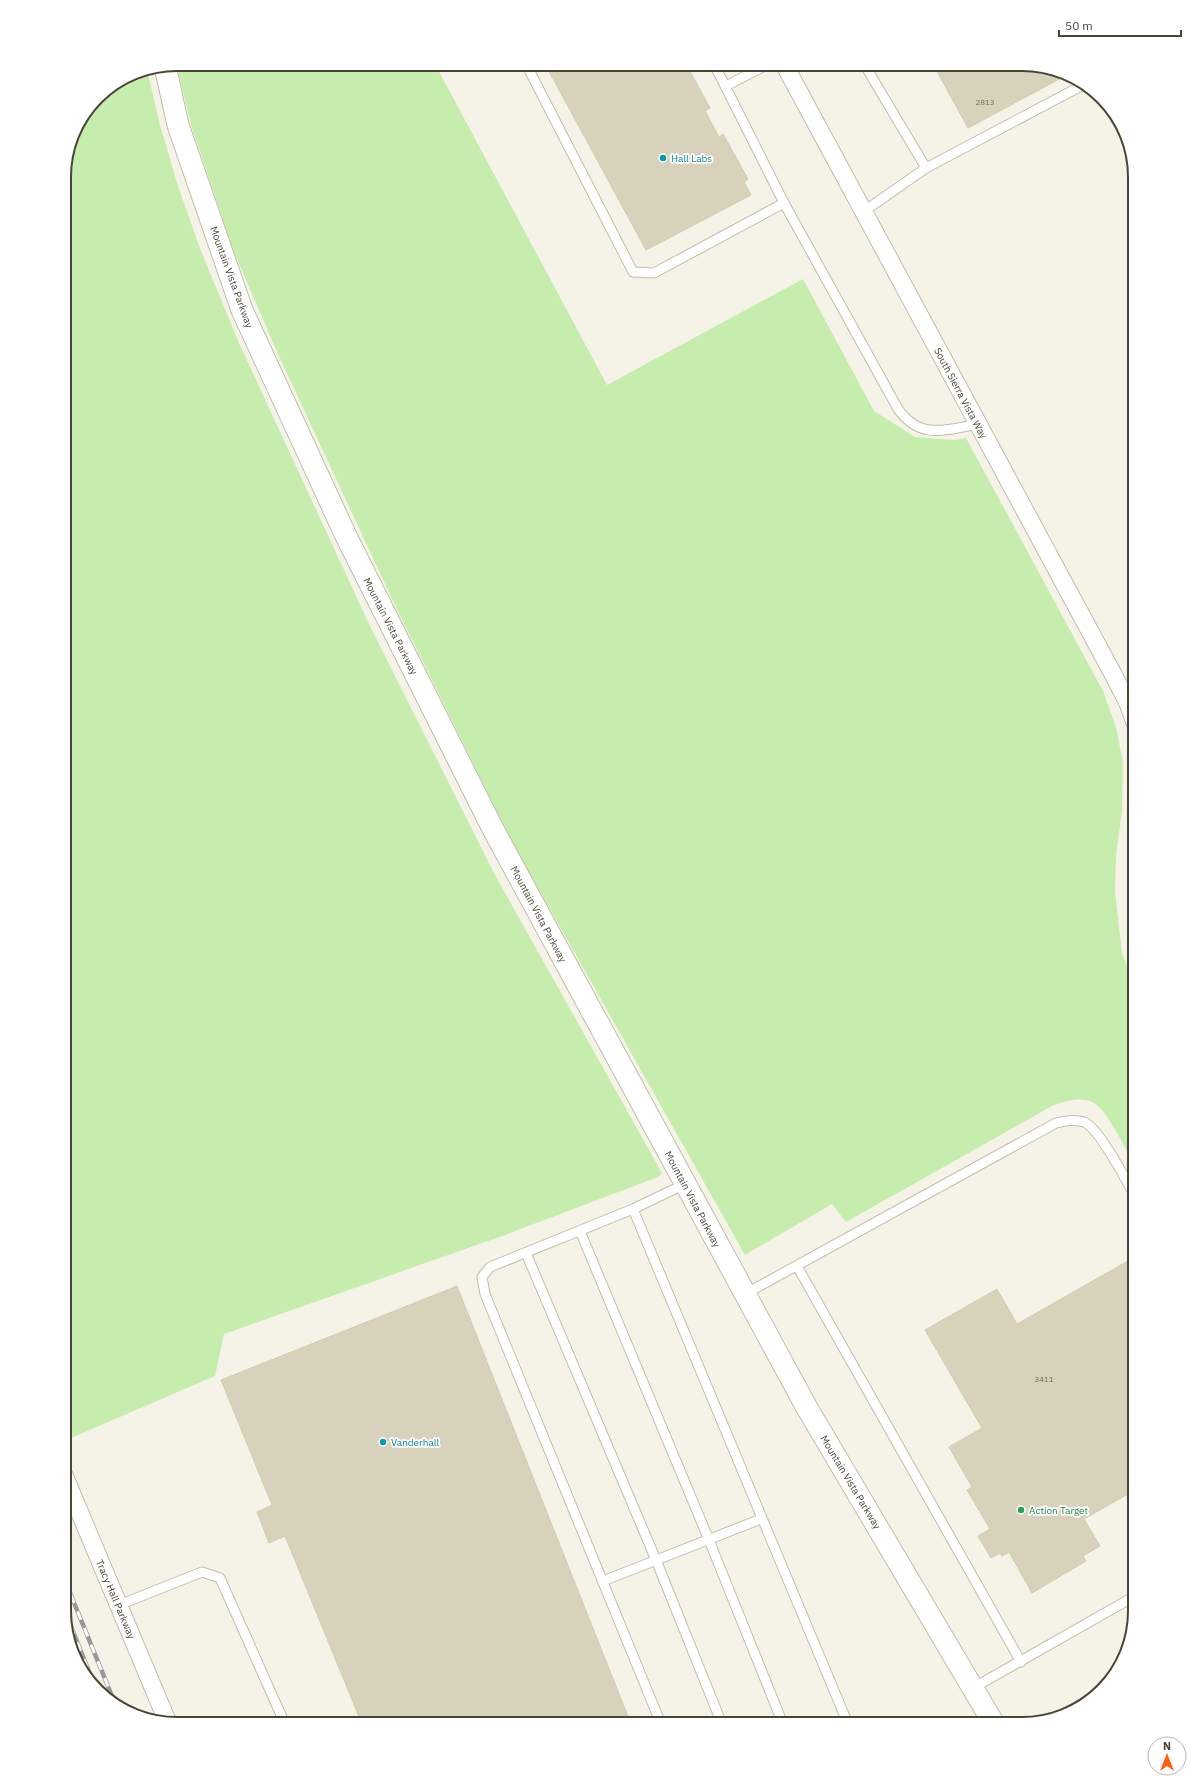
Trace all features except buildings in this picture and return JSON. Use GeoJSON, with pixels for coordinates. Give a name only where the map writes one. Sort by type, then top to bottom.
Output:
{"type":"FeatureCollection","features":[{"type":"Feature","properties":{"kind":"street","name":"South Sierra Vista Way"},"geometry":{"type":"LineString","coordinates":[[788,71],[1128,703]]}},
{"type":"Feature","properties":{"kind":"street","name":"Mountain Vista Parkway"},"geometry":{"type":"LineString","coordinates":[[166,72],[178,125],[242,310],[346,536],[493,829],[807,1408],[990,1717]]}},
{"type":"Feature","properties":{"kind":"street","name":"Tracy Hall Parkway"},"geometry":{"type":"LineString","coordinates":[[71,1491],[165,1716]]}},
{"type":"Feature","properties":{"kind":"lane"},"geometry":{"type":"LineString","coordinates":[[530,71],[633,272],[654,273],[784,203]]}},
{"type":"Feature","properties":{"kind":"lane"},"geometry":{"type":"LineString","coordinates":[[718,71],[784,203],[898,409],[906,420],[918,428],[940,431],[978,424]]}},
{"type":"Feature","properties":{"kind":"lane"},"geometry":{"type":"LineString","coordinates":[[726,86],[755,71]]}},
{"type":"Feature","properties":{"kind":"lane"},"geometry":{"type":"LineString","coordinates":[[868,71],[926,168]]}},
{"type":"Feature","properties":{"kind":"lane"},"geometry":{"type":"LineString","coordinates":[[863,212],[926,168],[1078,87]]}},
{"type":"Feature","properties":{"kind":"lane"},"geometry":{"type":"LineString","coordinates":[[745,1294],[1056,1123],[1072,1120],[1085,1122],[1097,1133],[1128,1184]]}},
{"type":"Feature","properties":{"kind":"lane"},"geometry":{"type":"LineString","coordinates":[[658,1717],[603,1581],[593,1562],[485,1294],[482,1277],[490,1268],[633,1209],[685,1184]]}},
{"type":"Feature","properties":{"kind":"lane"},"geometry":{"type":"LineString","coordinates":[[633,1209],[761,1519],[845,1717]]}},
{"type":"Feature","properties":{"kind":"lane"},"geometry":{"type":"LineString","coordinates":[[580,1231],[709,1540],[780,1717]]}},
{"type":"Feature","properties":{"kind":"lane"},"geometry":{"type":"LineString","coordinates":[[526,1253],[656,1560],[719,1717]]}},
{"type":"Feature","properties":{"kind":"lane"},"geometry":{"type":"LineString","coordinates":[[797,1266],[1021,1662]]}},
{"type":"Feature","properties":{"kind":"lane"},"geometry":{"type":"LineString","coordinates":[[603,1581],[761,1519]]}},
{"type":"Feature","properties":{"kind":"lane"},"geometry":{"type":"LineString","coordinates":[[119,1605],[202,1572],[220,1578],[282,1717]]}},
{"type":"Feature","properties":{"kind":"lane"},"geometry":{"type":"LineString","coordinates":[[973,1688],[1128,1600]]}},
{"type":"Feature","properties":{"kind":"green space"},"geometry":{"type":"Polygon","coordinates":[[[178,71],[439,71],[607,385],[803,279],[874,411],[915,437],[954,440],[966,438],[1103,691],[1116,727],[1123,763],[1122,811],[1116,856],[1115,892],[1122,953],[1128,969],[1128,1152],[1111,1122],[1099,1107],[1094,1103],[1084,1100],[1068,1101],[1052,1106],[846,1222],[832,1204],[745,1255],[510,838],[392,599],[278,354],[234,252],[192,128],[178,71]]]}},
{"type":"Feature","properties":{"kind":"green space"},"geometry":{"type":"Polygon","coordinates":[[[148,75],[160,125],[178,186],[201,251],[239,343],[369,624],[495,875],[662,1173],[658,1177],[505,1235],[224,1334],[215,1376],[71,1438],[71,170],[73,156],[79,136],[85,124],[97,107],[107,97],[124,85],[148,75]]]}},
{"type":"Feature","properties":{"kind":"railway"},"geometry":{"type":"LineString","coordinates":[[71,1595],[111,1694]]}},
{"type":"Feature","properties":{"kind":"railway"},"geometry":{"type":"LineString","coordinates":[[74,1634],[88,1668]]}},
{"type":"Feature","properties":{"kind":"place","name":"Hall Labs"},"geometry":{"type":"Point","coordinates":[663,158]}},
{"type":"Feature","properties":{"kind":"place","name":"Vanderhall"},"geometry":{"type":"Point","coordinates":[383,1442]}},
{"type":"Feature","properties":{"kind":"place","name":"Action Target"},"geometry":{"type":"Point","coordinates":[1021,1510]}}]}
